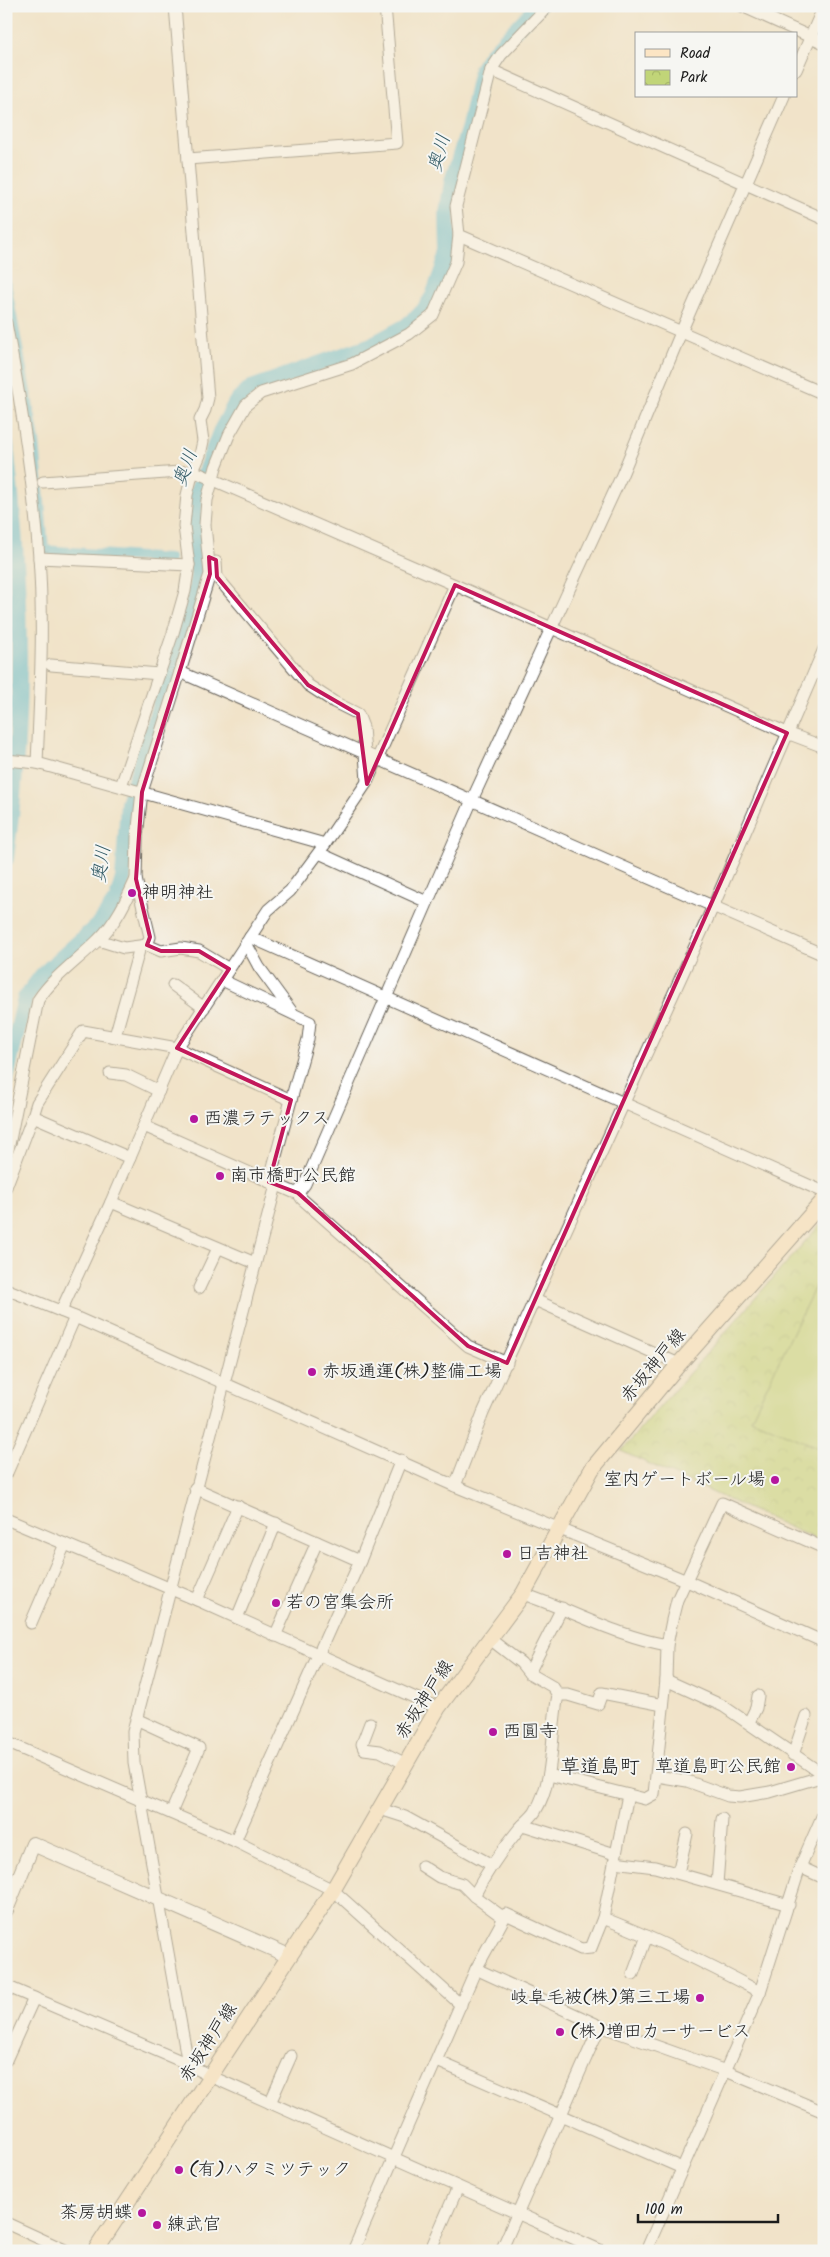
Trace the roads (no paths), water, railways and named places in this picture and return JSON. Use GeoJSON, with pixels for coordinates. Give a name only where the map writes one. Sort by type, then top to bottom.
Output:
{"type":"FeatureCollection","features":[{"type":"Feature","properties":{"kind":"main road","name":"赤坂神戸線"},"geometry":{"type":"LineString","coordinates":[[95,2251],[333,1890],[438,1708],[523,1594],[592,1469],[679,1364],[824,1200]]}},
{"type":"Feature","properties":{"kind":"street"},"geometry":{"type":"LineString","coordinates":[[121,786],[185,591],[189,564],[184,526],[186,495],[192,471],[200,455],[202,441],[200,420],[208,398],[175,6]]}},
{"type":"Feature","properties":{"kind":"street"},"geometry":{"type":"LineString","coordinates":[[188,159],[397,143],[385,6]]}},
{"type":"Feature","properties":{"kind":"street"},"geometry":{"type":"LineString","coordinates":[[115,1036],[143,946],[150,936],[136,878],[140,792],[210,574],[205,525],[207,500],[212,478],[229,436],[246,405],[261,393],[352,364],[409,334],[432,315],[456,262],[460,235],[456,206],[491,70],[501,55],[548,6]]}},
{"type":"Feature","properties":{"kind":"street"},"geometry":{"type":"LineString","coordinates":[[742,6],[824,43]]}},
{"type":"Feature","properties":{"kind":"street"},"geometry":{"type":"LineString","coordinates":[[798,66],[824,6]]}},
{"type":"Feature","properties":{"kind":"street"},"geometry":{"type":"LineString","coordinates":[[491,70],[824,219]]}},
{"type":"Feature","properties":{"kind":"street"},"geometry":{"type":"LineString","coordinates":[[298,1193],[305,1184],[472,800],[621,477],[682,330],[783,98]]}},
{"type":"Feature","properties":{"kind":"street"},"geometry":{"type":"LineString","coordinates":[[460,235],[682,330],[824,394]]}},
{"type":"Feature","properties":{"kind":"street"},"geometry":{"type":"LineString","coordinates":[[6,323],[28,451],[39,558],[40,702],[34,763]]}},
{"type":"Feature","properties":{"kind":"street"},"geometry":{"type":"LineString","coordinates":[[43,482],[192,471],[455,584],[550,628],[824,747]]}},
{"type":"Feature","properties":{"kind":"street"},"geometry":{"type":"LineString","coordinates":[[209,557],[216,560],[217,577],[308,685],[358,714],[363,727],[367,782]]}},
{"type":"Feature","properties":{"kind":"street"},"geometry":{"type":"LineString","coordinates":[[39,558],[189,564]]}},
{"type":"Feature","properties":{"kind":"street"},"geometry":{"type":"LineString","coordinates":[[61,1311],[111,1202],[177,1048],[268,910],[290,892],[322,849],[367,782],[455,584]]}},
{"type":"Feature","properties":{"kind":"street"},"geometry":{"type":"LineString","coordinates":[[455,1486],[483,1413],[507,1364],[823,652]]}},
{"type":"Feature","properties":{"kind":"street"},"geometry":{"type":"LineString","coordinates":[[52,665],[159,674]]}},
{"type":"Feature","properties":{"kind":"street"},"geometry":{"type":"LineString","coordinates":[[180,672],[824,955]]}},
{"type":"Feature","properties":{"kind":"street"},"geometry":{"type":"LineString","coordinates":[[6,760],[34,763],[121,786],[322,849],[427,902]]}},
{"type":"Feature","properties":{"kind":"street"},"geometry":{"type":"LineString","coordinates":[[6,1160],[38,1000],[49,984],[98,940],[124,906],[136,878]]}},
{"type":"Feature","properties":{"kind":"street"},"geometry":{"type":"LineString","coordinates":[[98,940],[124,948],[143,946],[161,950],[180,948],[199,951],[229,969]]}},
{"type":"Feature","properties":{"kind":"street"},"geometry":{"type":"LineString","coordinates":[[248,940],[385,998],[824,1192]]}},
{"type":"Feature","properties":{"kind":"street"},"geometry":{"type":"LineString","coordinates":[[248,940],[259,967],[294,1014]]}},
{"type":"Feature","properties":{"kind":"street"},"geometry":{"type":"LineString","coordinates":[[188,2064],[134,1763],[133,1732],[255,1263],[291,1100],[308,1039],[310,1022],[222,980]]}},
{"type":"Feature","properties":{"kind":"street"},"geometry":{"type":"LineString","coordinates":[[173,985],[204,1008]]}},
{"type":"Feature","properties":{"kind":"street"},"geometry":{"type":"LineString","coordinates":[[6,1187],[34,1116],[37,1102],[83,1031],[177,1048],[291,1100]]}},
{"type":"Feature","properties":{"kind":"street"},"geometry":{"type":"LineString","coordinates":[[110,1073],[126,1075],[159,1091]]}},
{"type":"Feature","properties":{"kind":"street"},"geometry":{"type":"LineString","coordinates":[[34,1116],[130,1158]]}},
{"type":"Feature","properties":{"kind":"street"},"geometry":{"type":"LineString","coordinates":[[144,1126],[298,1193],[302,1199],[468,1346],[507,1364]]}},
{"type":"Feature","properties":{"kind":"street"},"geometry":{"type":"LineString","coordinates":[[111,1202],[255,1263]]}},
{"type":"Feature","properties":{"kind":"street"},"geometry":{"type":"LineString","coordinates":[[199,1288],[218,1248]]}},
{"type":"Feature","properties":{"kind":"street"},"geometry":{"type":"LineString","coordinates":[[6,1289],[75,1317],[401,1460],[455,1486],[687,1581],[824,1642]]}},
{"type":"Feature","properties":{"kind":"street"},"geometry":{"type":"LineString","coordinates":[[535,1300],[679,1364]]}},
{"type":"Feature","properties":{"kind":"street"},"geometry":{"type":"LineString","coordinates":[[6,1475],[75,1317]]}},
{"type":"Feature","properties":{"kind":"street"},"geometry":{"type":"LineString","coordinates":[[235,1841],[360,1561],[401,1460]]}},
{"type":"Feature","properties":{"kind":"street"},"geometry":{"type":"LineString","coordinates":[[195,1488],[360,1561]]}},
{"type":"Feature","properties":{"kind":"street"},"geometry":{"type":"LineString","coordinates":[[549,1775],[645,1799],[654,1794],[666,1680],[667,1645],[677,1600],[722,1503],[824,1548]]}},
{"type":"Feature","properties":{"kind":"street"},"geometry":{"type":"LineString","coordinates":[[198,1600],[238,1506]]}},
{"type":"Feature","properties":{"kind":"street"},"geometry":{"type":"LineString","coordinates":[[6,1519],[198,1600],[438,1708]]}},
{"type":"Feature","properties":{"kind":"street"},"geometry":{"type":"LineString","coordinates":[[236,1618],[276,1523]]}},
{"type":"Feature","properties":{"kind":"street"},"geometry":{"type":"LineString","coordinates":[[275,1636],[317,1542]]}},
{"type":"Feature","properties":{"kind":"street"},"geometry":{"type":"LineString","coordinates":[[30,1623],[65,1544]]}},
{"type":"Feature","properties":{"kind":"street"},"geometry":{"type":"LineString","coordinates":[[523,1594],[562,1608],[598,1625],[667,1645]]}},
{"type":"Feature","properties":{"kind":"street"},"geometry":{"type":"LineString","coordinates":[[529,1673],[562,1608]]}},
{"type":"Feature","properties":{"kind":"street"},"geometry":{"type":"LineString","coordinates":[[474,1896],[483,1877],[522,1824],[534,1812],[549,1775],[554,1717],[558,1695],[553,1687],[529,1673],[521,1663],[490,1639]]}},
{"type":"Feature","properties":{"kind":"street"},"geometry":{"type":"LineString","coordinates":[[666,1680],[723,1706],[749,1722],[824,1776]]}},
{"type":"Feature","properties":{"kind":"street"},"geometry":{"type":"LineString","coordinates":[[558,1695],[568,1695],[598,1704],[602,1693],[663,1705]]}},
{"type":"Feature","properties":{"kind":"street"},"geometry":{"type":"LineString","coordinates":[[749,1722],[756,1708],[758,1696]]}},
{"type":"Feature","properties":{"kind":"street"},"geometry":{"type":"LineString","coordinates":[[792,1754],[806,1716]]}},
{"type":"Feature","properties":{"kind":"street"},"geometry":{"type":"LineString","coordinates":[[136,1719],[199,1748],[171,1813]]}},
{"type":"Feature","properties":{"kind":"street"},"geometry":{"type":"LineString","coordinates":[[370,1723],[362,1744],[364,1749],[380,1751],[406,1764]]}},
{"type":"Feature","properties":{"kind":"street"},"geometry":{"type":"LineString","coordinates":[[6,1742],[235,1841],[333,1890],[461,2005]]}},
{"type":"Feature","properties":{"kind":"street"},"geometry":{"type":"LineString","coordinates":[[657,1776],[687,1781],[728,1796],[740,1797],[770,1792],[824,1776]]}},
{"type":"Feature","properties":{"kind":"street"},"geometry":{"type":"LineString","coordinates":[[353,2251],[476,1970],[506,1914],[581,1949],[591,1948],[603,1918],[628,1795]]}},
{"type":"Feature","properties":{"kind":"street"},"geometry":{"type":"LineString","coordinates":[[380,1809],[405,1817],[492,1866]]}},
{"type":"Feature","properties":{"kind":"street"},"geometry":{"type":"LineString","coordinates":[[646,2251],[760,1992],[800,1867],[824,1812]]}},
{"type":"Feature","properties":{"kind":"street"},"geometry":{"type":"LineString","coordinates":[[717,1884],[722,1819]]}},
{"type":"Feature","properties":{"kind":"street"},"geometry":{"type":"LineString","coordinates":[[522,1824],[614,1858],[678,1873],[789,1905]]}},
{"type":"Feature","properties":{"kind":"street"},"geometry":{"type":"LineString","coordinates":[[678,1873],[687,1834]]}},
{"type":"Feature","properties":{"kind":"street"},"geometry":{"type":"LineString","coordinates":[[6,1910],[33,1844],[289,1956]]}},
{"type":"Feature","properties":{"kind":"street"},"geometry":{"type":"LineString","coordinates":[[422,1866],[439,1877],[462,1884],[474,1896],[504,1918]]}},
{"type":"Feature","properties":{"kind":"street"},"geometry":{"type":"LineString","coordinates":[[800,1867],[824,1878]]}},
{"type":"Feature","properties":{"kind":"street"},"geometry":{"type":"LineString","coordinates":[[603,1918],[704,1962],[760,1992]]}},
{"type":"Feature","properties":{"kind":"street"},"geometry":{"type":"LineString","coordinates":[[632,1974],[647,1936]]}},
{"type":"Feature","properties":{"kind":"street"},"geometry":{"type":"LineString","coordinates":[[476,1970],[600,2026],[726,2070],[824,2112]]}},
{"type":"Feature","properties":{"kind":"street"},"geometry":{"type":"LineString","coordinates":[[6,1986],[188,2064],[210,2076],[602,2251]]}},
{"type":"Feature","properties":{"kind":"street"},"geometry":{"type":"LineString","coordinates":[[6,2060],[34,1998]]}},
{"type":"Feature","properties":{"kind":"street"},"geometry":{"type":"LineString","coordinates":[[501,2251],[600,2026]]}},
{"type":"Feature","properties":{"kind":"street"},"geometry":{"type":"LineString","coordinates":[[270,2103],[291,2056]]}},
{"type":"Feature","properties":{"kind":"street"},"geometry":{"type":"LineString","coordinates":[[437,2061],[682,2168]]}},
{"type":"Feature","properties":{"kind":"street"},"geometry":{"type":"LineString","coordinates":[[430,2251],[458,2187]]}},
{"type":"Feature","properties":{"kind":"street"},"geometry":{"type":"LineString","coordinates":[[6,2223],[67,2251]]}},
{"type":"Feature","properties":{"kind":"waterway","name":"奥川"},"geometry":{"type":"LineString","coordinates":[[6,1079],[25,998],[42,975],[100,923],[117,899],[123,878],[128,802],[193,604],[198,575],[194,535],[195,497],[220,432],[236,402],[251,388],[371,345],[406,326],[423,311],[433,296],[448,254],[447,212],[452,181],[469,126],[481,69],[491,54],[538,6]]}},
{"type":"Feature","properties":{"kind":"waterway"},"geometry":{"type":"LineString","coordinates":[[6,283],[35,440],[44,550],[170,559]]}},
{"type":"Feature","properties":{"kind":"waterway"},"geometry":{"type":"LineString","coordinates":[[6,445],[15,549],[19,652],[16,755],[6,859]]}},
{"type":"Feature","properties":{"kind":"place","name":"神明神社"},"geometry":{"type":"Point","coordinates":[132,893]}},
{"type":"Feature","properties":{"kind":"place","name":"西濃ラテックス"},"geometry":{"type":"Point","coordinates":[194,1119]}},
{"type":"Feature","properties":{"kind":"place","name":"南市橋町公民館"},"geometry":{"type":"Point","coordinates":[220,1176]}},
{"type":"Feature","properties":{"kind":"place","name":"赤坂通運(株)整備工場"},"geometry":{"type":"Point","coordinates":[312,1372]}},
{"type":"Feature","properties":{"kind":"place","name":"室内ゲートボール場"},"geometry":{"type":"Point","coordinates":[775,1480]}},
{"type":"Feature","properties":{"kind":"place","name":"日吉神社"},"geometry":{"type":"Point","coordinates":[507,1554]}},
{"type":"Feature","properties":{"kind":"place","name":"若の宮集会所"},"geometry":{"type":"Point","coordinates":[276,1603]}},
{"type":"Feature","properties":{"kind":"place","name":"西圓寺"},"geometry":{"type":"Point","coordinates":[493,1732]}},
{"type":"Feature","properties":{"kind":"place","name":"草道島町公民館"},"geometry":{"type":"Point","coordinates":[791,1767]}},
{"type":"Feature","properties":{"kind":"place","name":"岐阜毛被(株)第三工場"},"geometry":{"type":"Point","coordinates":[700,1998]}},
{"type":"Feature","properties":{"kind":"place","name":"(株)増田カーサービス"},"geometry":{"type":"Point","coordinates":[560,2032]}},
{"type":"Feature","properties":{"kind":"place","name":"(有)ハタミツテック"},"geometry":{"type":"Point","coordinates":[179,2170]}},
{"type":"Feature","properties":{"kind":"place","name":"茶房胡蝶"},"geometry":{"type":"Point","coordinates":[142,2213]}},
{"type":"Feature","properties":{"kind":"place","name":"練武官"},"geometry":{"type":"Point","coordinates":[157,2225]}},
{"type":"Feature","properties":{"kind":"district","name":"草道島町"},"geometry":{"type":"Point","coordinates":[600,1768]}}]}
